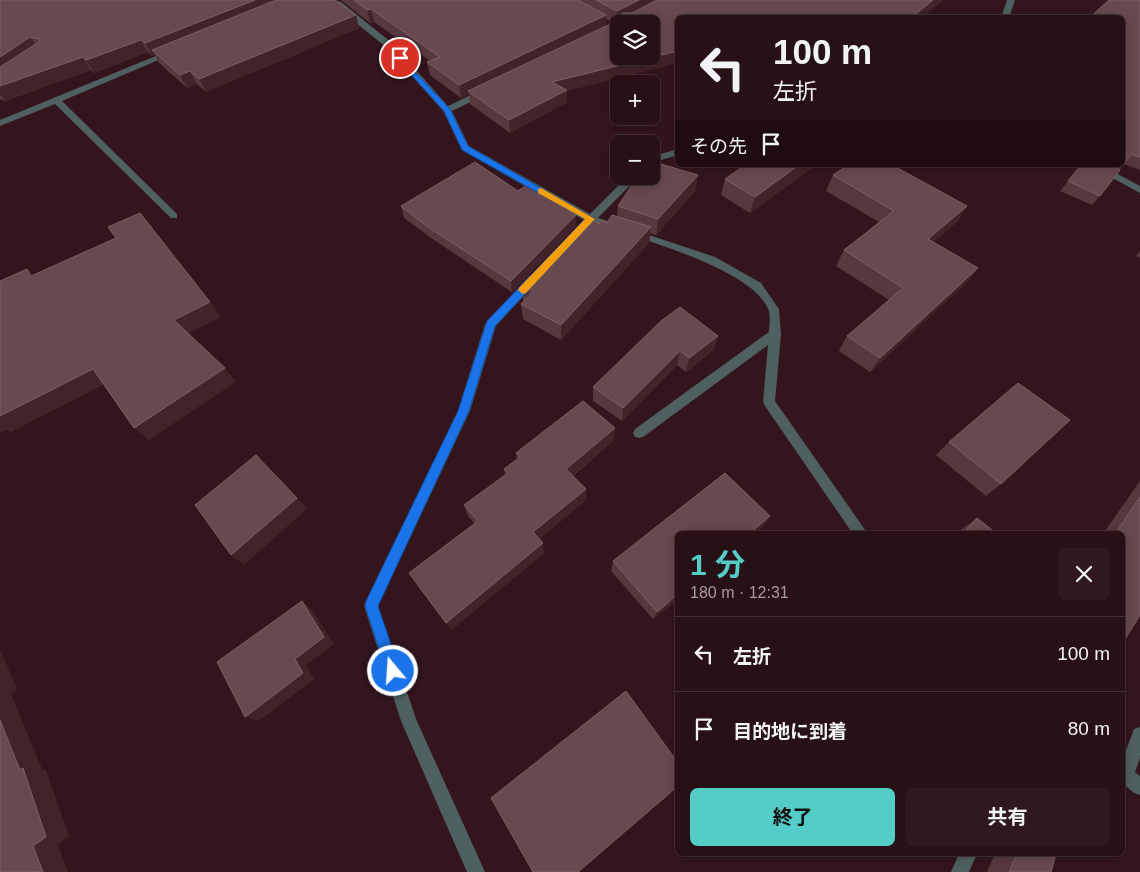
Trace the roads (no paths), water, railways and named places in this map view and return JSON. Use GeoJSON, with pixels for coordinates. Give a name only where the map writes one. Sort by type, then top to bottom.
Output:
{"type":"FeatureCollection","features":[{"type":"Feature","properties":{"kind":"street"},"geometry":{"type":"LineString","coordinates":[[328,0],[338,4],[389,45],[447,110],[464,148],[591,219],[711,260],[758,286],[774,309],[775,334],[769,402],[859,531]]}},
{"type":"Feature","properties":{"kind":"street"},"geometry":{"type":"LineString","coordinates":[[1006,15],[1011,0]]}},
{"type":"Feature","properties":{"kind":"street"},"geometry":{"type":"LineString","coordinates":[[0,123],[184,48]]}},
{"type":"Feature","properties":{"kind":"street"},"geometry":{"type":"LineString","coordinates":[[447,110],[491,89]]}},
{"type":"Feature","properties":{"kind":"street"},"geometry":{"type":"LineString","coordinates":[[56,100],[174,216]]}},
{"type":"Feature","properties":{"kind":"street"},"geometry":{"type":"LineString","coordinates":[[660,157],[675,153]]}},
{"type":"Feature","properties":{"kind":"street"},"geometry":{"type":"LineString","coordinates":[[1098,167],[1140,190]]}},
{"type":"Feature","properties":{"kind":"street"},"geometry":{"type":"LineString","coordinates":[[571,240],[625,185]]}},
{"type":"Feature","properties":{"kind":"street"},"geometry":{"type":"LineString","coordinates":[[476,872],[409,720],[371,606],[464,411],[490,324],[544,268]]}},
{"type":"Feature","properties":{"kind":"street"},"geometry":{"type":"LineString","coordinates":[[639,433],[775,334]]}},
{"type":"Feature","properties":{"kind":"street"},"geometry":{"type":"LineString","coordinates":[[1125,770],[1140,735]]}},
{"type":"Feature","properties":{"kind":"street"},"geometry":{"type":"LineString","coordinates":[[1125,773],[1140,787]]}},
{"type":"Feature","properties":{"kind":"street"},"geometry":{"type":"LineString","coordinates":[[960,872],[967,856]]}}]}
